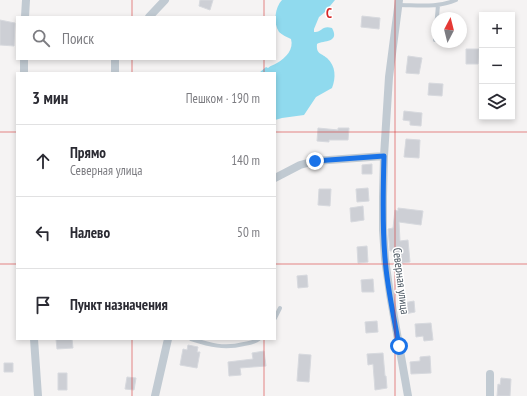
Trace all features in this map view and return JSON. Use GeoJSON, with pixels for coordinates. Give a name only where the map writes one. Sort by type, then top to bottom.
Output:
{"type":"FeatureCollection","features":[{"type":"Feature","properties":{"kind":"street"},"geometry":{"type":"LineString","coordinates":[[25,16],[26,0]]}},
{"type":"Feature","properties":{"kind":"street"},"geometry":{"type":"LineString","coordinates":[[150,16],[165,0]]}},
{"type":"Feature","properties":{"kind":"street","name":"Северная улица"},"geometry":{"type":"LineString","coordinates":[[398,2],[389,77],[383,197],[385,259],[408,396]]}},
{"type":"Feature","properties":{"kind":"street"},"geometry":{"type":"LineString","coordinates":[[24,60],[24,72]]}},
{"type":"Feature","properties":{"kind":"street"},"geometry":{"type":"LineString","coordinates":[[115,60],[115,72]]}},
{"type":"Feature","properties":{"kind":"street"},"geometry":{"type":"LineString","coordinates":[[276,177],[300,165],[315,161],[384,156]]}},
{"type":"Feature","properties":{"kind":"street"},"geometry":{"type":"LineString","coordinates":[[34,340],[38,396]]}},
{"type":"Feature","properties":{"kind":"street"},"geometry":{"type":"LineString","coordinates":[[155,396],[168,340]]}},
{"type":"Feature","properties":{"kind":"street"},"geometry":{"type":"LineString","coordinates":[[490,374],[490,396]]}},
{"type":"Feature","properties":{"kind":"lane"},"geometry":{"type":"LineString","coordinates":[[398,2],[438,5],[456,0]]}},
{"type":"Feature","properties":{"kind":"lane"},"geometry":{"type":"LineString","coordinates":[[437,12],[438,5]]}},
{"type":"Feature","properties":{"kind":"lane"},"geometry":{"type":"LineString","coordinates":[[276,316],[280,308]]}},
{"type":"Feature","properties":{"kind":"lane"},"geometry":{"type":"LineString","coordinates":[[194,340],[220,347],[235,347],[258,340]]}},
{"type":"Feature","properties":{"kind":"water"},"geometry":{"type":"Polygon","coordinates":[[[282,0],[335,0],[319,17],[314,32],[328,27],[332,28],[334,33],[333,39],[317,44],[317,50],[330,61],[334,68],[335,76],[332,88],[316,97],[304,115],[276,120],[276,72],[260,72],[266,67],[268,68],[283,59],[290,50],[292,43],[291,39],[279,32],[276,24],[276,11],[282,0]]]}},
{"type":"Feature","properties":{"kind":"building"},"geometry":{"type":"Polygon","coordinates":[[[200,0],[213,0],[210,10],[199,6],[200,0]]]}},
{"type":"Feature","properties":{"kind":"building"},"geometry":{"type":"Polygon","coordinates":[[[362,16],[380,18],[379,29],[361,27],[362,16]]]}},
{"type":"Feature","properties":{"kind":"building"},"geometry":{"type":"Polygon","coordinates":[[[0,20],[15,23],[14,46],[0,45],[0,20]]]}},
{"type":"Feature","properties":{"kind":"building"},"geometry":{"type":"Polygon","coordinates":[[[466,49],[479,49],[478,64],[466,64],[466,49]]]}},
{"type":"Feature","properties":{"kind":"building"},"geometry":{"type":"Polygon","coordinates":[[[408,56],[422,58],[419,74],[406,73],[408,56]]]}},
{"type":"Feature","properties":{"kind":"building"},"geometry":{"type":"Polygon","coordinates":[[[429,83],[443,84],[442,96],[428,95],[429,83]]]}},
{"type":"Feature","properties":{"kind":"building"},"geometry":{"type":"Polygon","coordinates":[[[404,111],[422,113],[421,126],[410,125],[410,121],[403,120],[404,111]]]}},
{"type":"Feature","properties":{"kind":"building"},"geometry":{"type":"Polygon","coordinates":[[[318,128],[338,130],[338,128],[349,128],[348,140],[329,140],[329,142],[317,141],[318,128]]]}},
{"type":"Feature","properties":{"kind":"building"},"geometry":{"type":"Polygon","coordinates":[[[406,139],[420,140],[419,158],[404,157],[406,139]]]}},
{"type":"Feature","properties":{"kind":"building"},"geometry":{"type":"Polygon","coordinates":[[[372,164],[372,174],[362,174],[362,165],[372,164]]]}},
{"type":"Feature","properties":{"kind":"building"},"geometry":{"type":"Polygon","coordinates":[[[368,188],[369,201],[357,202],[356,189],[368,188]]]}},
{"type":"Feature","properties":{"kind":"building"},"geometry":{"type":"Polygon","coordinates":[[[319,189],[331,189],[330,206],[318,205],[319,189]]]}},
{"type":"Feature","properties":{"kind":"building"},"geometry":{"type":"Polygon","coordinates":[[[363,206],[364,220],[351,222],[350,208],[363,206]]]}},
{"type":"Feature","properties":{"kind":"building"},"geometry":{"type":"Polygon","coordinates":[[[398,208],[423,211],[421,225],[399,222],[400,241],[408,240],[410,262],[396,264],[395,251],[390,251],[388,229],[393,228],[395,210],[398,211],[398,208]]]}},
{"type":"Feature","properties":{"kind":"building"},"geometry":{"type":"Polygon","coordinates":[[[367,246],[368,262],[358,263],[357,247],[367,246]]]}},
{"type":"Feature","properties":{"kind":"building"},"geometry":{"type":"Polygon","coordinates":[[[307,275],[308,287],[298,288],[297,276],[307,275]]]}},
{"type":"Feature","properties":{"kind":"building"},"geometry":{"type":"Polygon","coordinates":[[[373,279],[374,292],[362,292],[361,280],[373,279]]]}},
{"type":"Feature","properties":{"kind":"building"},"geometry":{"type":"Polygon","coordinates":[[[414,301],[415,312],[405,314],[403,303],[414,301]]]}},
{"type":"Feature","properties":{"kind":"building"},"geometry":{"type":"Polygon","coordinates":[[[377,321],[378,332],[366,333],[365,322],[377,321]]]}},
{"type":"Feature","properties":{"kind":"building"},"geometry":{"type":"Polygon","coordinates":[[[431,323],[433,340],[424,341],[423,336],[416,337],[415,324],[431,323]]]}},
{"type":"Feature","properties":{"kind":"building"},"geometry":{"type":"Polygon","coordinates":[[[56,340],[72,340],[73,348],[57,349],[56,340]]]}},
{"type":"Feature","properties":{"kind":"building"},"geometry":{"type":"Polygon","coordinates":[[[188,345],[198,347],[197,352],[200,352],[197,368],[180,365],[183,349],[187,350],[188,345]]]}},
{"type":"Feature","properties":{"kind":"building"},"geometry":{"type":"Polygon","coordinates":[[[264,351],[266,366],[240,368],[241,375],[229,376],[228,362],[253,359],[252,353],[264,351]]]}},
{"type":"Feature","properties":{"kind":"building"},"geometry":{"type":"Polygon","coordinates":[[[383,353],[387,388],[375,390],[373,364],[368,365],[367,354],[383,353]]]}},
{"type":"Feature","properties":{"kind":"building"},"geometry":{"type":"Polygon","coordinates":[[[299,354],[311,355],[309,382],[297,381],[299,354]]]}},
{"type":"Feature","properties":{"kind":"building"},"geometry":{"type":"Polygon","coordinates":[[[430,356],[431,373],[411,374],[410,362],[420,361],[420,357],[430,356]]]}},
{"type":"Feature","properties":{"kind":"building"},"geometry":{"type":"Polygon","coordinates":[[[4,363],[13,363],[13,372],[4,372],[4,363]]]}},
{"type":"Feature","properties":{"kind":"building"},"geometry":{"type":"Polygon","coordinates":[[[58,373],[67,373],[67,390],[58,390],[58,373]]]}},
{"type":"Feature","properties":{"kind":"building"},"geometry":{"type":"Polygon","coordinates":[[[127,377],[136,378],[134,390],[125,389],[127,377]]]}},
{"type":"Feature","properties":{"kind":"building"},"geometry":{"type":"Polygon","coordinates":[[[501,378],[511,379],[510,396],[497,396],[498,384],[500,385],[501,378]]]}},
{"type":"Feature","properties":{"kind":"route"},"geometry":{"type":"LineString","coordinates":[[315,161],[384,156],[383,230],[385,259],[399,346]]}}]}
